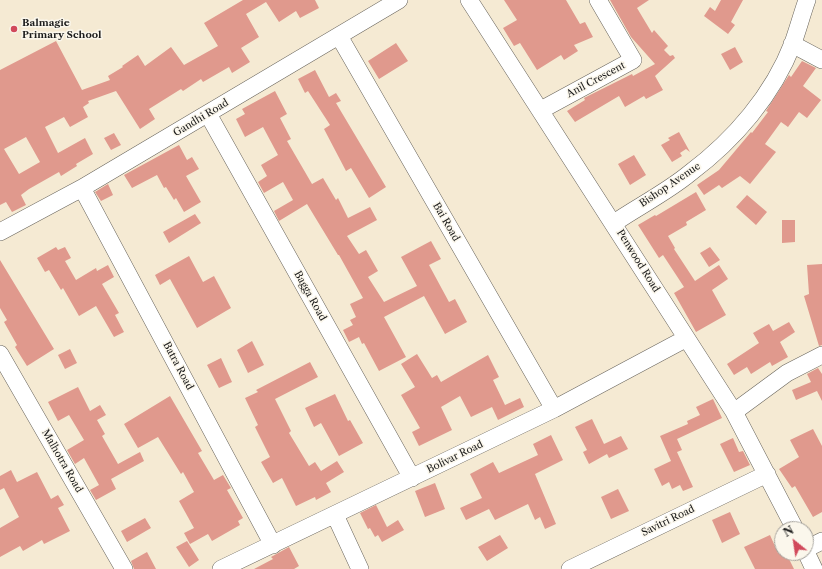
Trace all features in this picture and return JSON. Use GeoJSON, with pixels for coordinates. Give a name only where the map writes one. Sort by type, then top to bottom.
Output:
{"type":"FeatureCollection","features":[{"type":"Feature","properties":{"kind":"street","name":"Gandhi Road"},"geometry":{"type":"LineString","coordinates":[[0,232],[82,188],[399,0]]}},
{"type":"Feature","properties":{"kind":"street","name":"Penwood Road"},"geometry":{"type":"LineString","coordinates":[[469,0],[614,222],[685,339],[734,412],[791,521]]}},
{"type":"Feature","properties":{"kind":"street","name":"Anil Crescent"},"geometry":{"type":"LineString","coordinates":[[541,110],[633,60],[598,0]]}},
{"type":"Feature","properties":{"kind":"street","name":"Bishop Avenue"},"geometry":{"type":"LineString","coordinates":[[614,222],[690,174],[723,145],[754,111],[777,75],[792,44],[807,0]]}},
{"type":"Feature","properties":{"kind":"street","name":"Bai Road"},"geometry":{"type":"LineString","coordinates":[[339,36],[554,409]]}},
{"type":"Feature","properties":{"kind":"street"},"geometry":{"type":"LineString","coordinates":[[792,44],[822,60]]}},
{"type":"Feature","properties":{"kind":"street","name":"Bagga Road"},"geometry":{"type":"LineString","coordinates":[[208,114],[412,478]]}},
{"type":"Feature","properties":{"kind":"street","name":"Batra Road"},"geometry":{"type":"LineString","coordinates":[[82,188],[273,544]]}},
{"type":"Feature","properties":{"kind":"street","name":"Bolivar Road"},"geometry":{"type":"LineString","coordinates":[[221,569],[554,409],[685,339]]}},
{"type":"Feature","properties":{"kind":"street","name":"Malhotra Road"},"geometry":{"type":"LineString","coordinates":[[0,354],[124,569]]}},
{"type":"Feature","properties":{"kind":"street"},"geometry":{"type":"LineString","coordinates":[[734,412],[788,373],[822,355]]}},
{"type":"Feature","properties":{"kind":"street","name":"Savitri Road"},"geometry":{"type":"LineString","coordinates":[[570,569],[767,474]]}},
{"type":"Feature","properties":{"kind":"street"},"geometry":{"type":"LineString","coordinates":[[335,515],[360,569]]}},
{"type":"Feature","properties":{"kind":"building"},"geometry":{"type":"Polygon","coordinates":[[[243,0],[315,0],[319,8],[300,18],[296,11],[279,22],[266,2],[246,14],[259,37],[241,48],[250,62],[232,73],[229,67],[203,82],[201,79],[183,91],[181,89],[149,109],[155,119],[140,129],[116,91],[88,101],[89,103],[83,107],[88,117],[70,127],[64,117],[45,127],[58,153],[85,138],[93,154],[76,164],[77,166],[61,176],[59,172],[21,195],[26,205],[12,212],[6,202],[0,205],[0,70],[56,41],[82,90],[110,80],[108,76],[123,67],[122,66],[138,55],[145,66],[171,47],[184,65],[218,46],[204,23],[243,0]],[[26,137],[4,149],[19,174],[40,162],[26,137]]]}},
{"type":"Feature","properties":{"kind":"building"},"geometry":{"type":"Polygon","coordinates":[[[504,0],[566,0],[580,24],[585,22],[593,37],[574,45],[578,51],[564,60],[561,55],[537,70],[520,43],[514,46],[503,28],[517,20],[504,0]]]}},
{"type":"Feature","properties":{"kind":"building"},"geometry":{"type":"Polygon","coordinates":[[[610,0],[649,0],[637,8],[652,33],[654,30],[668,46],[664,50],[670,56],[673,55],[675,58],[655,76],[663,90],[646,99],[644,96],[625,107],[619,96],[575,122],[567,111],[585,100],[584,98],[632,74],[633,76],[655,64],[631,37],[610,0]]]}},
{"type":"Feature","properties":{"kind":"building"},"geometry":{"type":"Polygon","coordinates":[[[721,0],[743,0],[731,22],[735,25],[728,34],[704,16],[710,7],[715,11],[721,0]]]}},
{"type":"Feature","properties":{"kind":"building"},"geometry":{"type":"Polygon","coordinates":[[[396,43],[408,61],[379,79],[368,61],[396,43]]]}},
{"type":"Feature","properties":{"kind":"building"},"geometry":{"type":"Polygon","coordinates":[[[735,47],[743,62],[730,70],[721,54],[735,47]]]}},
{"type":"Feature","properties":{"kind":"building"},"geometry":{"type":"Polygon","coordinates":[[[802,61],[816,68],[803,86],[821,100],[807,118],[799,112],[788,127],[781,122],[765,144],[776,152],[750,184],[740,176],[722,188],[719,185],[704,195],[697,185],[719,170],[751,132],[752,133],[768,112],[766,111],[789,75],[791,77],[802,61]]]}},
{"type":"Feature","properties":{"kind":"building"},"geometry":{"type":"Polygon","coordinates":[[[315,70],[329,97],[336,93],[341,101],[336,103],[386,187],[369,198],[351,168],[346,171],[324,129],[330,125],[308,91],[305,93],[298,79],[315,70]]]}},
{"type":"Feature","properties":{"kind":"building"},"geometry":{"type":"Polygon","coordinates":[[[275,91],[287,114],[280,118],[291,139],[287,141],[312,184],[323,178],[336,200],[338,198],[348,218],[370,207],[377,220],[347,236],[359,254],[366,250],[378,271],[368,277],[384,302],[417,286],[401,257],[431,241],[441,259],[429,265],[449,302],[455,299],[467,322],[445,334],[424,296],[384,317],[406,357],[379,371],[364,343],[362,344],[359,337],[349,342],[343,330],[353,325],[350,320],[356,317],[350,304],[363,298],[339,255],[307,204],[279,221],[274,211],[293,200],[283,182],[264,193],[258,182],[267,176],[261,165],[278,155],[263,127],[245,137],[236,119],[245,114],[242,109],[275,91]]]}},
{"type":"Feature","properties":{"kind":"building"},"geometry":{"type":"Polygon","coordinates":[[[679,132],[690,152],[686,149],[680,153],[682,156],[672,162],[661,145],[670,140],[668,138],[679,132]]]}},
{"type":"Feature","properties":{"kind":"building"},"geometry":{"type":"Polygon","coordinates":[[[114,133],[121,145],[111,150],[104,138],[114,133]]]}},
{"type":"Feature","properties":{"kind":"building"},"geometry":{"type":"Polygon","coordinates":[[[179,145],[187,160],[192,157],[199,169],[186,176],[201,202],[184,212],[176,198],[174,200],[166,187],[164,188],[157,175],[132,188],[124,175],[179,145]]]}},
{"type":"Feature","properties":{"kind":"building"},"geometry":{"type":"Polygon","coordinates":[[[634,155],[646,175],[630,185],[618,164],[634,155]]]}},
{"type":"Feature","properties":{"kind":"building"},"geometry":{"type":"Polygon","coordinates":[[[108,184],[113,195],[101,201],[95,192],[108,184]]]}},
{"type":"Feature","properties":{"kind":"building"},"geometry":{"type":"Polygon","coordinates":[[[696,192],[706,210],[686,222],[687,225],[668,236],[675,248],[674,249],[695,281],[719,265],[728,279],[712,290],[726,315],[696,332],[674,293],[684,287],[663,255],[659,258],[638,225],[696,192]]]}},
{"type":"Feature","properties":{"kind":"building"},"geometry":{"type":"Polygon","coordinates":[[[747,195],[767,212],[756,225],[736,207],[747,195]]]}},
{"type":"Feature","properties":{"kind":"building"},"geometry":{"type":"Polygon","coordinates":[[[195,214],[201,223],[169,243],[163,232],[195,214]]]}},
{"type":"Feature","properties":{"kind":"building"},"geometry":{"type":"Polygon","coordinates":[[[782,220],[795,220],[795,242],[782,243],[782,220]]]}},
{"type":"Feature","properties":{"kind":"building"},"geometry":{"type":"Polygon","coordinates":[[[56,247],[58,250],[65,247],[71,258],[65,261],[76,280],[96,268],[97,271],[108,265],[114,277],[102,284],[119,313],[115,315],[124,332],[114,337],[96,306],[79,316],[63,288],[61,290],[49,270],[45,272],[37,258],[56,247]]]}},
{"type":"Feature","properties":{"kind":"building"},"geometry":{"type":"Polygon","coordinates":[[[710,247],[720,260],[709,267],[700,253],[710,247]]]}},
{"type":"Feature","properties":{"kind":"building"},"geometry":{"type":"Polygon","coordinates":[[[189,256],[203,282],[214,276],[231,308],[197,328],[170,279],[160,285],[155,275],[189,256]]]}},
{"type":"Feature","properties":{"kind":"building"},"geometry":{"type":"Polygon","coordinates":[[[0,260],[54,349],[27,366],[15,347],[17,345],[4,322],[7,320],[0,308],[0,260]]]}},
{"type":"Feature","properties":{"kind":"building"},"geometry":{"type":"Polygon","coordinates":[[[822,264],[822,345],[819,346],[804,296],[809,294],[807,265],[822,264]]]}},
{"type":"Feature","properties":{"kind":"building"},"geometry":{"type":"Polygon","coordinates":[[[789,322],[795,332],[780,342],[788,357],[772,366],[770,362],[751,374],[747,367],[734,375],[727,364],[759,343],[753,333],[769,324],[773,331],[789,322]]]}},
{"type":"Feature","properties":{"kind":"building"},"geometry":{"type":"Polygon","coordinates":[[[252,341],[264,365],[248,373],[237,350],[252,341]]]}},
{"type":"Feature","properties":{"kind":"building"},"geometry":{"type":"Polygon","coordinates":[[[70,349],[77,363],[65,369],[58,355],[70,349]]]}},
{"type":"Feature","properties":{"kind":"building"},"geometry":{"type":"Polygon","coordinates":[[[417,354],[432,378],[437,375],[441,382],[488,355],[499,377],[493,380],[505,405],[520,398],[524,407],[498,420],[492,407],[471,417],[460,396],[441,407],[452,430],[419,446],[412,432],[420,428],[401,395],[415,387],[401,364],[417,354]]]}},
{"type":"Feature","properties":{"kind":"building"},"geometry":{"type":"Polygon","coordinates":[[[221,358],[232,382],[219,388],[207,365],[221,358]]]}},
{"type":"Feature","properties":{"kind":"building"},"geometry":{"type":"Polygon","coordinates":[[[310,362],[318,377],[275,399],[291,431],[289,433],[309,466],[315,462],[321,471],[337,461],[344,472],[326,483],[331,492],[316,500],[315,497],[296,506],[282,478],[273,483],[261,462],[270,457],[255,427],[258,425],[245,398],[258,392],[256,390],[310,362]]]}},
{"type":"Feature","properties":{"kind":"building"},"geometry":{"type":"Polygon","coordinates":[[[818,368],[822,374],[822,401],[817,391],[796,400],[792,390],[811,382],[807,374],[818,368]]]}},
{"type":"Feature","properties":{"kind":"building"},"geometry":{"type":"Polygon","coordinates":[[[78,387],[90,411],[100,405],[106,415],[97,420],[105,434],[102,436],[118,464],[140,452],[144,461],[111,479],[116,489],[96,500],[90,490],[99,485],[84,458],[75,464],[67,450],[84,440],[69,415],[58,421],[48,402],[78,387]]]}},
{"type":"Feature","properties":{"kind":"building"},"geometry":{"type":"Polygon","coordinates":[[[335,394],[348,421],[350,420],[363,443],[339,456],[321,423],[314,427],[305,408],[335,394]]]}},
{"type":"Feature","properties":{"kind":"building"},"geometry":{"type":"Polygon","coordinates":[[[170,396],[202,451],[198,453],[214,480],[223,475],[231,488],[227,490],[243,518],[238,521],[240,525],[212,541],[208,534],[190,544],[184,533],[194,528],[179,501],[194,492],[183,472],[181,474],[158,437],[138,448],[124,424],[170,396]]]}},
{"type":"Feature","properties":{"kind":"building"},"geometry":{"type":"Polygon","coordinates":[[[713,399],[722,418],[677,439],[682,450],[677,452],[693,487],[683,491],[680,485],[672,489],[669,482],[662,486],[654,469],[671,461],[660,436],[688,424],[687,421],[700,415],[696,407],[713,399]]]}},
{"type":"Feature","properties":{"kind":"building"},"geometry":{"type":"Polygon","coordinates":[[[592,419],[604,444],[621,436],[628,449],[609,458],[607,454],[589,464],[583,452],[587,450],[575,427],[592,419]]]}},
{"type":"Feature","properties":{"kind":"building"},"geometry":{"type":"Polygon","coordinates":[[[813,429],[822,446],[822,512],[813,517],[795,486],[792,488],[779,469],[799,457],[790,440],[813,429]]]}},
{"type":"Feature","properties":{"kind":"building"},"geometry":{"type":"Polygon","coordinates":[[[551,435],[563,460],[535,474],[556,524],[545,529],[540,517],[535,520],[528,504],[495,520],[489,509],[466,520],[460,508],[482,498],[470,474],[493,462],[499,473],[538,455],[533,444],[551,435]]]}},
{"type":"Feature","properties":{"kind":"building"},"geometry":{"type":"Polygon","coordinates":[[[733,438],[739,452],[743,451],[750,465],[734,472],[720,444],[733,438]]]}},
{"type":"Feature","properties":{"kind":"building"},"geometry":{"type":"Polygon","coordinates":[[[11,470],[17,482],[37,472],[51,499],[58,495],[64,505],[58,508],[70,531],[44,544],[42,540],[23,551],[20,546],[0,557],[0,528],[19,517],[4,488],[0,490],[0,476],[11,470]]]}},
{"type":"Feature","properties":{"kind":"building"},"geometry":{"type":"Polygon","coordinates":[[[435,483],[445,509],[425,517],[415,491],[435,483]]]}},
{"type":"Feature","properties":{"kind":"building"},"geometry":{"type":"Polygon","coordinates":[[[618,489],[629,511],[611,519],[601,497],[618,489]]]}},
{"type":"Feature","properties":{"kind":"building"},"geometry":{"type":"Polygon","coordinates":[[[376,505],[387,527],[398,520],[404,530],[382,542],[378,535],[375,537],[370,528],[368,529],[360,513],[376,505]]]}},
{"type":"Feature","properties":{"kind":"building"},"geometry":{"type":"Polygon","coordinates":[[[730,512],[740,534],[722,543],[712,520],[730,512]]]}},
{"type":"Feature","properties":{"kind":"building"},"geometry":{"type":"Polygon","coordinates":[[[145,518],[151,528],[127,542],[121,531],[145,518]]]}},
{"type":"Feature","properties":{"kind":"building"},"geometry":{"type":"Polygon","coordinates":[[[500,535],[508,548],[487,561],[478,547],[500,535]]]}},
{"type":"Feature","properties":{"kind":"building"},"geometry":{"type":"Polygon","coordinates":[[[770,535],[774,544],[774,561],[790,561],[794,569],[755,569],[744,547],[770,535]]]}},
{"type":"Feature","properties":{"kind":"building"},"geometry":{"type":"Polygon","coordinates":[[[187,541],[199,560],[189,567],[176,547],[187,541]]]}},
{"type":"Feature","properties":{"kind":"building"},"geometry":{"type":"Polygon","coordinates":[[[289,547],[299,566],[294,569],[254,569],[273,559],[271,557],[289,547]]]}},
{"type":"Feature","properties":{"kind":"building"},"geometry":{"type":"Polygon","coordinates":[[[147,552],[156,569],[134,569],[131,561],[147,552]]]}},
{"type":"Feature","properties":{"kind":"place","name":"Balmagie Primary School"},"geometry":{"type":"Point","coordinates":[14,29]}}]}
